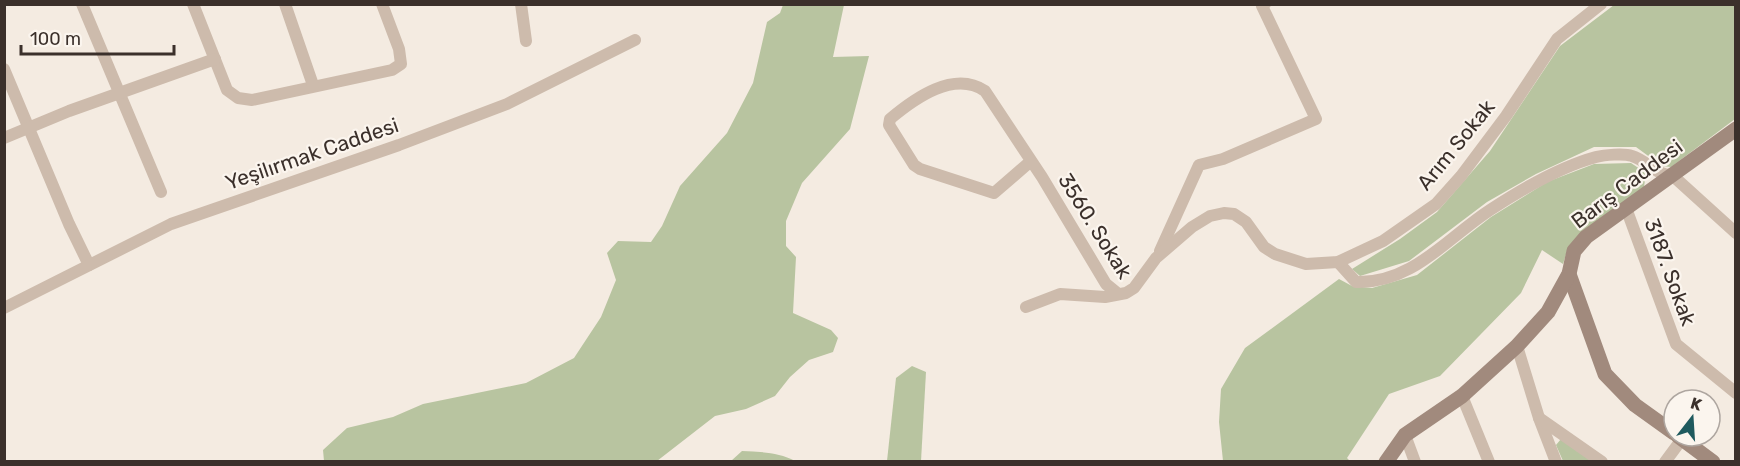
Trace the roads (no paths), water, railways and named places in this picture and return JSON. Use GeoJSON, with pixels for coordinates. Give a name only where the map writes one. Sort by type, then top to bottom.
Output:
{"type":"FeatureCollection","features":[{"type":"Feature","properties":{"kind":"street"},"geometry":{"type":"LineString","coordinates":[[81,4],[117,94],[161,192]]}},
{"type":"Feature","properties":{"kind":"street"},"geometry":{"type":"LineString","coordinates":[[193,4],[227,90],[238,98],[252,100],[313,85],[392,70],[400,64],[399,49],[382,4]]}},
{"type":"Feature","properties":{"kind":"street"},"geometry":{"type":"LineString","coordinates":[[285,4],[313,85]]}},
{"type":"Feature","properties":{"kind":"street"},"geometry":{"type":"LineString","coordinates":[[521,4],[526,41]]}},
{"type":"Feature","properties":{"kind":"street"},"geometry":{"type":"LineString","coordinates":[[1118,293],[1126,293],[1134,288],[1156,258],[1199,165],[1223,159],[1316,119],[1262,6],[1265,4]]}},
{"type":"Feature","properties":{"kind":"street","name":"Arım Sokak"},"geometry":{"type":"LineString","coordinates":[[1156,258],[1192,227],[1210,216],[1224,213],[1234,214],[1246,222],[1264,247],[1275,254],[1306,264],[1338,262],[1383,241],[1436,204],[1461,176],[1506,116],[1557,39],[1601,4]]}},
{"type":"Feature","properties":{"kind":"street","name":"Yeşilırmak Caddesi"},"geometry":{"type":"LineString","coordinates":[[6,303],[171,224],[399,145],[507,104],[634,40]]}},
{"type":"Feature","properties":{"kind":"street"},"geometry":{"type":"LineString","coordinates":[[4,138],[216,59]]}},
{"type":"Feature","properties":{"kind":"street"},"geometry":{"type":"LineString","coordinates":[[4,69],[89,265]]}},
{"type":"Feature","properties":{"kind":"street","name":"3560. Sokak"},"geometry":{"type":"LineString","coordinates":[[1031,161],[994,193],[914,165],[889,125],[890,119],[921,98],[946,85],[962,81],[975,84],[994,102],[1031,161],[1106,284],[1118,293]]}},
{"type":"Feature","properties":{"kind":"street","name":"Barış Caddesi"},"geometry":{"type":"LineString","coordinates":[[1386,462],[1405,435],[1462,396],[1516,346],[1548,312],[1569,274],[1574,252],[1586,237],[1736,129]]}},
{"type":"Feature","properties":{"kind":"street"},"geometry":{"type":"LineString","coordinates":[[1338,262],[1356,282],[1373,282],[1414,268],[1489,211],[1545,178],[1597,156],[1632,156],[1663,175],[1672,175],[1736,232]]}},
{"type":"Feature","properties":{"kind":"street"},"geometry":{"type":"LineString","coordinates":[[1649,192],[1653,170]]}},
{"type":"Feature","properties":{"kind":"street","name":"3187. Sokak"},"geometry":{"type":"LineString","coordinates":[[1626,208],[1676,344],[1736,393]]}},
{"type":"Feature","properties":{"kind":"street"},"geometry":{"type":"LineString","coordinates":[[1569,274],[1605,374],[1635,405],[1662,424]]}},
{"type":"Feature","properties":{"kind":"street","name":"3560. Sokak"},"geometry":{"type":"LineString","coordinates":[[1026,307],[1060,294],[1105,297],[1118,293]]}},
{"type":"Feature","properties":{"kind":"street"},"geometry":{"type":"LineString","coordinates":[[1516,346],[1556,462]]}},
{"type":"Feature","properties":{"kind":"street"},"geometry":{"type":"LineString","coordinates":[[1462,396],[1489,462]]}},
{"type":"Feature","properties":{"kind":"street"},"geometry":{"type":"LineString","coordinates":[[1539,418],[1602,462]]}},
{"type":"Feature","properties":{"kind":"street"},"geometry":{"type":"LineString","coordinates":[[1405,435],[1415,462]]}},
{"type":"Feature","properties":{"kind":"street"},"geometry":{"type":"LineString","coordinates":[[1665,462],[1672,448]]}},
{"type":"Feature","properties":{"kind":"street"},"geometry":{"type":"LineString","coordinates":[[1694,448],[1713,462]]}}]}
